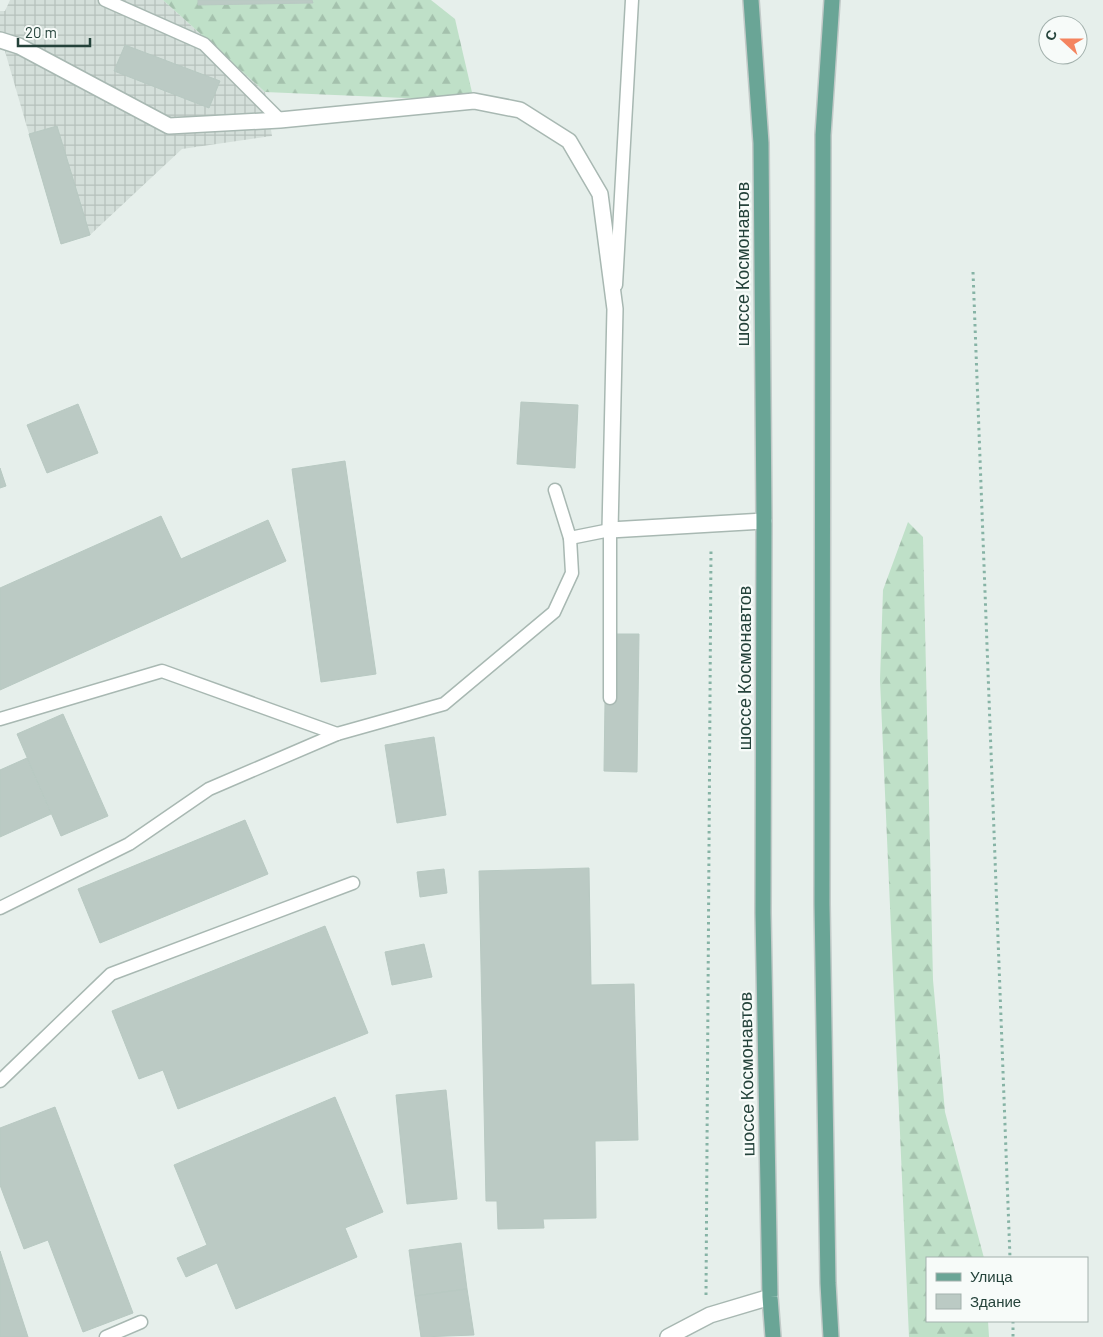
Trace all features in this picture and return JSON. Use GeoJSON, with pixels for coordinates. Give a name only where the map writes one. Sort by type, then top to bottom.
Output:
{"type":"FeatureCollection","features":[{"type":"Feature","properties":{"kind":"main road","name":"шоссе Космонавтов"},"geometry":{"type":"LineString","coordinates":[[751,0],[761,143],[764,521],[763,913],[770,1297],[773,1337]]}},
{"type":"Feature","properties":{"kind":"main road"},"geometry":{"type":"LineString","coordinates":[[831,1337],[827,1243],[822,754],[823,135],[832,0]]}},
{"type":"Feature","properties":{"kind":"street"},"geometry":{"type":"LineString","coordinates":[[0,40],[19,46],[169,126],[280,120],[474,101],[520,110],[569,142],[600,194],[615,309],[610,530],[764,521]]}},
{"type":"Feature","properties":{"kind":"street"},"geometry":{"type":"LineString","coordinates":[[668,1337],[710,1315],[770,1297]]}},
{"type":"Feature","properties":{"kind":"lane"},"geometry":{"type":"LineString","coordinates":[[105,0],[204,44],[280,120]]}},
{"type":"Feature","properties":{"kind":"lane"},"geometry":{"type":"LineString","coordinates":[[615,309],[632,0]]}},
{"type":"Feature","properties":{"kind":"lane"},"geometry":{"type":"LineString","coordinates":[[0,908],[128,844],[208,789],[337,734],[444,704],[554,612],[572,573],[570,538],[555,490]]}},
{"type":"Feature","properties":{"kind":"lane"},"geometry":{"type":"LineString","coordinates":[[570,538],[610,530],[610,698]]}},
{"type":"Feature","properties":{"kind":"lane"},"geometry":{"type":"LineString","coordinates":[[0,719],[162,671],[337,734]]}},
{"type":"Feature","properties":{"kind":"lane"},"geometry":{"type":"LineString","coordinates":[[0,1081],[111,974],[353,883]]}},
{"type":"Feature","properties":{"kind":"lane"},"geometry":{"type":"LineString","coordinates":[[106,1337],[141,1322]]}},
{"type":"Feature","properties":{"kind":"path"},"geometry":{"type":"LineString","coordinates":[[973,272],[1010,1257]]}},
{"type":"Feature","properties":{"kind":"path"},"geometry":{"type":"LineString","coordinates":[[706,1295],[711,549]]}},
{"type":"Feature","properties":{"kind":"path"},"geometry":{"type":"LineString","coordinates":[[1013,1322],[1013,1337]]}},
{"type":"Feature","properties":{"kind":"shaded area"},"geometry":{"type":"Polygon","coordinates":[[[10,0],[163,0],[265,92],[272,136],[182,149],[90,235],[61,244],[4,48],[0,48],[0,11],[5,11],[10,0]]]}},
{"type":"Feature","properties":{"kind":"green space"},"geometry":{"type":"Polygon","coordinates":[[[163,0],[431,0],[455,19],[474,101],[265,92],[163,0]]]}},
{"type":"Feature","properties":{"kind":"green space"},"geometry":{"type":"Polygon","coordinates":[[[908,522],[923,537],[933,980],[945,1112],[984,1257],[926,1257],[926,1322],[988,1322],[989,1337],[909,1337],[880,680],[883,590],[908,522]]]}},
{"type":"Feature","properties":{"kind":"building"},"geometry":{"type":"Polygon","coordinates":[[[198,0],[312,0],[313,3],[198,5],[198,0]]]}},
{"type":"Feature","properties":{"kind":"building"},"geometry":{"type":"Polygon","coordinates":[[[125,45],[220,81],[209,108],[114,71],[125,45]]]}},
{"type":"Feature","properties":{"kind":"building"},"geometry":{"type":"Polygon","coordinates":[[[57,126],[90,235],[61,244],[29,134],[57,126]]]}},
{"type":"Feature","properties":{"kind":"building"},"geometry":{"type":"Polygon","coordinates":[[[521,402],[578,405],[575,468],[517,464],[521,402]]]}},
{"type":"Feature","properties":{"kind":"building"},"geometry":{"type":"Polygon","coordinates":[[[78,404],[98,453],[47,473],[27,425],[78,404]]]}},
{"type":"Feature","properties":{"kind":"building"},"geometry":{"type":"Polygon","coordinates":[[[345,461],[376,674],[321,682],[292,469],[345,461]]]}},
{"type":"Feature","properties":{"kind":"building"},"geometry":{"type":"Polygon","coordinates":[[[0,468],[6,486],[0,488],[0,468]]]}},
{"type":"Feature","properties":{"kind":"building"},"geometry":{"type":"Polygon","coordinates":[[[161,516],[181,559],[268,520],[286,561],[0,690],[0,588],[161,516]]]}},
{"type":"Feature","properties":{"kind":"building"},"geometry":{"type":"Polygon","coordinates":[[[606,634],[639,634],[637,772],[604,771],[606,634]]]}},
{"type":"Feature","properties":{"kind":"building"},"geometry":{"type":"Polygon","coordinates":[[[63,714],[108,816],[61,836],[17,734],[63,714]]]}},
{"type":"Feature","properties":{"kind":"building"},"geometry":{"type":"Polygon","coordinates":[[[434,737],[446,815],[397,823],[385,745],[434,737]]]}},
{"type":"Feature","properties":{"kind":"building"},"geometry":{"type":"Polygon","coordinates":[[[27,758],[51,814],[0,837],[0,770],[27,758]]]}},
{"type":"Feature","properties":{"kind":"building"},"geometry":{"type":"Polygon","coordinates":[[[245,820],[268,874],[100,943],[78,889],[245,820]]]}},
{"type":"Feature","properties":{"kind":"building"},"geometry":{"type":"Polygon","coordinates":[[[589,868],[591,985],[634,984],[638,1140],[595,1141],[596,1218],[543,1219],[544,1228],[498,1229],[497,1201],[486,1201],[479,871],[589,868]]]}},
{"type":"Feature","properties":{"kind":"building"},"geometry":{"type":"Polygon","coordinates":[[[444,869],[447,893],[420,897],[417,872],[444,869]]]}},
{"type":"Feature","properties":{"kind":"building"},"geometry":{"type":"Polygon","coordinates":[[[325,926],[368,1033],[178,1109],[163,1070],[139,1079],[112,1011],[325,926]]]}},
{"type":"Feature","properties":{"kind":"building"},"geometry":{"type":"Polygon","coordinates":[[[424,944],[432,977],[392,985],[385,952],[424,944]]]}},
{"type":"Feature","properties":{"kind":"building"},"geometry":{"type":"Polygon","coordinates":[[[446,1090],[457,1199],[407,1204],[396,1095],[446,1090]]]}},
{"type":"Feature","properties":{"kind":"building"},"geometry":{"type":"Polygon","coordinates":[[[335,1097],[383,1212],[345,1228],[357,1257],[236,1309],[217,1263],[186,1277],[177,1258],[207,1245],[174,1165],[335,1097]]]}},
{"type":"Feature","properties":{"kind":"building"},"geometry":{"type":"Polygon","coordinates":[[[55,1107],[133,1313],[83,1332],[48,1240],[24,1249],[0,1185],[0,1128],[55,1107]]]}},
{"type":"Feature","properties":{"kind":"building"},"geometry":{"type":"Polygon","coordinates":[[[461,1243],[467,1289],[415,1296],[409,1250],[461,1243]]]}},
{"type":"Feature","properties":{"kind":"building"},"geometry":{"type":"Polygon","coordinates":[[[0,1251],[28,1337],[0,1337],[0,1251]]]}},
{"type":"Feature","properties":{"kind":"building"},"geometry":{"type":"Polygon","coordinates":[[[467,1289],[474,1335],[421,1337],[415,1296],[467,1289]]]}}]}
